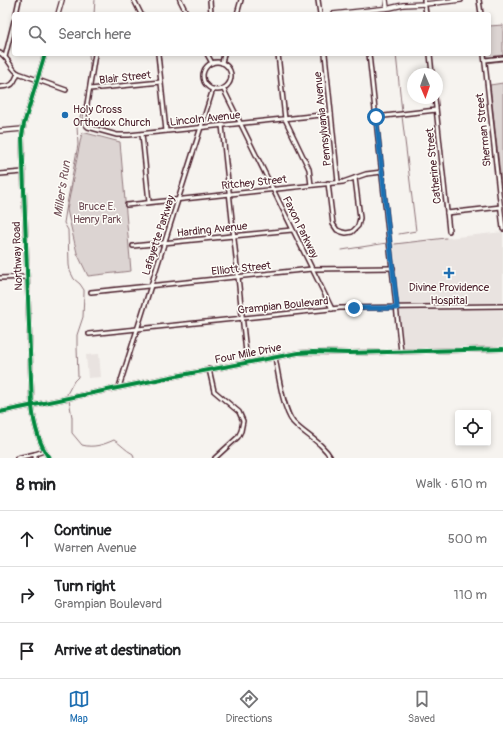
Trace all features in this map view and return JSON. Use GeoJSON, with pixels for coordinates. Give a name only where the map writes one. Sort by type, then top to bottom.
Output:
{"type":"FeatureCollection","features":[{"type":"Feature","properties":{"kind":"street"},"geometry":{"type":"LineString","coordinates":[[16,12],[19,0]]}},
{"type":"Feature","properties":{"kind":"street"},"geometry":{"type":"LineString","coordinates":[[59,12],[62,0]]}},
{"type":"Feature","properties":{"kind":"street"},"geometry":{"type":"LineString","coordinates":[[134,0],[140,12]]}},
{"type":"Feature","properties":{"kind":"street"},"geometry":{"type":"LineString","coordinates":[[180,0],[186,12]]}},
{"type":"Feature","properties":{"kind":"street"},"geometry":{"type":"LineString","coordinates":[[210,0],[211,12]]}},
{"type":"Feature","properties":{"kind":"street"},"geometry":{"type":"LineString","coordinates":[[238,12],[241,0]]}},
{"type":"Feature","properties":{"kind":"street"},"geometry":{"type":"LineString","coordinates":[[318,0],[320,12]]}},
{"type":"Feature","properties":{"kind":"street"},"geometry":{"type":"LineString","coordinates":[[386,0],[387,8]]}},
{"type":"Feature","properties":{"kind":"street"},"geometry":{"type":"LineString","coordinates":[[365,12],[425,2],[462,0]]}},
{"type":"Feature","properties":{"kind":"street"},"geometry":{"type":"LineString","coordinates":[[479,0],[480,12]]}},
{"type":"Feature","properties":{"kind":"street"},"geometry":{"type":"LineString","coordinates":[[425,2],[426,12]]}},
{"type":"Feature","properties":{"kind":"street"},"geometry":{"type":"LineString","coordinates":[[5,57],[12,28]]}},
{"type":"Feature","properties":{"kind":"street"},"geometry":{"type":"LineString","coordinates":[[0,53],[18,73],[66,90]]}},
{"type":"Feature","properties":{"kind":"street","name":"Northway Road"},"geometry":{"type":"LineString","coordinates":[[44,56],[23,129],[23,172],[32,406],[36,432],[44,451],[49,458]]}},
{"type":"Feature","properties":{"kind":"street"},"geometry":{"type":"LineString","coordinates":[[90,89],[95,56]]}},
{"type":"Feature","properties":{"kind":"street"},"geometry":{"type":"LineString","coordinates":[[158,56],[166,131]]}},
{"type":"Feature","properties":{"kind":"street"},"geometry":{"type":"LineString","coordinates":[[208,56],[212,63]]}},
{"type":"Feature","properties":{"kind":"street"},"geometry":{"type":"LineString","coordinates":[[222,63],[224,56]]}},
{"type":"Feature","properties":{"kind":"street"},"geometry":{"type":"LineString","coordinates":[[278,56],[285,119],[309,169],[311,185]]}},
{"type":"Feature","properties":{"kind":"street","name":"Pennsylvania Avenue"},"geometry":{"type":"LineString","coordinates":[[325,56],[338,182]]}},
{"type":"Feature","properties":{"kind":"street"},"geometry":{"type":"LineString","coordinates":[[369,56],[401,352]]}},
{"type":"Feature","properties":{"kind":"street"},"geometry":{"type":"LineString","coordinates":[[430,56],[431,68]]}},
{"type":"Feature","properties":{"kind":"street","name":"Sherman Street"},"geometry":{"type":"LineString","coordinates":[[484,56],[501,193],[503,229]]}},
{"type":"Feature","properties":{"kind":"street"},"geometry":{"type":"LineString","coordinates":[[485,60],[503,58]]}},
{"type":"Feature","properties":{"kind":"street"},"geometry":{"type":"LineString","coordinates":[[212,63],[222,63],[229,68],[231,76],[230,82],[220,90],[214,89],[205,82],[205,69],[212,63]]}},
{"type":"Feature","properties":{"kind":"street"},"geometry":{"type":"LineString","coordinates":[[0,87],[12,85],[18,73]]}},
{"type":"Feature","properties":{"kind":"street","name":"Blair Street"},"geometry":{"type":"LineString","coordinates":[[90,89],[161,82]]}},
{"type":"Feature","properties":{"kind":"street","name":"Faxon Parkway"},"geometry":{"type":"LineString","coordinates":[[223,88],[332,309]]}},
{"type":"Feature","properties":{"kind":"street","name":"Lincoln Avenue"},"geometry":{"type":"LineString","coordinates":[[90,89],[84,123],[88,126],[121,136],[331,114]]}},
{"type":"Feature","properties":{"kind":"street","name":"Lafayette Parkway"},"geometry":{"type":"LineString","coordinates":[[119,387],[214,89]]}},
{"type":"Feature","properties":{"kind":"street","name":"Catherine Street"},"geometry":{"type":"LineString","coordinates":[[436,104],[449,231]]}},
{"type":"Feature","properties":{"kind":"street"},"geometry":{"type":"LineString","coordinates":[[376,117],[436,110]]}},
{"type":"Feature","properties":{"kind":"street"},"geometry":{"type":"LineString","coordinates":[[222,125],[247,362]]}},
{"type":"Feature","properties":{"kind":"street"},"geometry":{"type":"LineString","coordinates":[[0,131],[23,129]]}},
{"type":"Feature","properties":{"kind":"street"},"geometry":{"type":"LineString","coordinates":[[142,134],[149,202]]}},
{"type":"Feature","properties":{"kind":"street"},"geometry":{"type":"LineString","coordinates":[[0,174],[23,172]]}},
{"type":"Feature","properties":{"kind":"street","name":"Ritchey Street"},"geometry":{"type":"LineString","coordinates":[[127,205],[338,182],[366,174],[382,172]]}},
{"type":"Feature","properties":{"kind":"street"},"geometry":{"type":"LineString","coordinates":[[328,183],[333,224],[337,230],[348,233],[358,226],[360,220],[355,178]]}},
{"type":"Feature","properties":{"kind":"street"},"geometry":{"type":"LineString","coordinates":[[447,213],[501,207]]}},
{"type":"Feature","properties":{"kind":"street","name":"Harding Avenue"},"geometry":{"type":"LineString","coordinates":[[133,246],[292,230]]}},
{"type":"Feature","properties":{"kind":"street","name":"Elliott Street"},"geometry":{"type":"LineString","coordinates":[[91,292],[312,269],[393,268]]}},
{"type":"Feature","properties":{"kind":"street"},"geometry":{"type":"LineString","coordinates":[[0,278],[27,277]]}},
{"type":"Feature","properties":{"kind":"street","name":"Grampian Boulevard"},"geometry":{"type":"LineString","coordinates":[[89,334],[346,308],[503,306]]}},
{"type":"Feature","properties":{"kind":"street","name":"Four Mile Drive"},"geometry":{"type":"LineString","coordinates":[[0,412],[247,362],[308,352],[349,353],[503,349]]}},
{"type":"Feature","properties":{"kind":"street"},"geometry":{"type":"LineString","coordinates":[[275,357],[288,414],[297,425],[325,449],[330,458]]}},
{"type":"Feature","properties":{"kind":"street"},"geometry":{"type":"LineString","coordinates":[[209,370],[214,392],[239,412],[243,421],[242,431],[238,437],[215,458]]}},
{"type":"Feature","properties":{"kind":"street"},"geometry":{"type":"LineString","coordinates":[[17,458],[35,456],[44,451]]}},
{"type":"Feature","properties":{"kind":"shaded area","name":"Divine Providence Hospital"},"geometry":{"type":"Polygon","coordinates":[[[503,232],[503,347],[404,350],[392,244],[503,232]]]}},
{"type":"Feature","properties":{"kind":"shaded area"},"geometry":{"type":"Polygon","coordinates":[[[99,354],[101,377],[88,378],[86,355],[99,354]]]}},
{"type":"Feature","properties":{"kind":"green space"},"geometry":{"type":"Polygon","coordinates":[[[503,25],[503,61],[486,63],[485,56],[491,56],[491,26],[503,25]]]}},
{"type":"Feature","properties":{"kind":"green space"},"geometry":{"type":"Polygon","coordinates":[[[503,83],[503,191],[502,191],[490,85],[503,83]]]}},
{"type":"Feature","properties":{"kind":"green space","name":"Bruce E. Henry Park"},"geometry":{"type":"Polygon","coordinates":[[[82,132],[120,142],[131,271],[88,276],[77,253],[67,210],[82,132]]]}},
{"type":"Feature","properties":{"kind":"waterway","name":"Miller's Run"},"geometry":{"type":"LineString","coordinates":[[94,12],[95,0]]}},
{"type":"Feature","properties":{"kind":"waterway","name":"Miller's Run"},"geometry":{"type":"LineString","coordinates":[[68,397],[67,394],[78,377],[77,335],[83,317],[84,290],[74,279],[70,271],[68,230],[64,223],[78,145],[77,126],[86,99],[89,80],[89,56]]}},
{"type":"Feature","properties":{"kind":"waterway"},"geometry":{"type":"LineString","coordinates":[[396,56],[402,112]]}},
{"type":"Feature","properties":{"kind":"waterway"},"geometry":{"type":"LineString","coordinates":[[399,234],[416,231],[402,116]]}},
{"type":"Feature","properties":{"kind":"waterway"},"geometry":{"type":"LineString","coordinates":[[395,244],[446,238]]}},
{"type":"Feature","properties":{"kind":"waterway"},"geometry":{"type":"LineString","coordinates":[[342,250],[387,243]]}},
{"type":"Feature","properties":{"kind":"waterway","name":"Miller's Run"},"geometry":{"type":"LineString","coordinates":[[69,400],[72,417],[72,433],[82,445],[98,446],[114,440],[133,454],[134,458]]}},
{"type":"Feature","properties":{"kind":"cycle path"},"geometry":{"type":"LineString","coordinates":[[44,56],[24,124],[22,136],[32,406],[37,433],[49,458]]}},
{"type":"Feature","properties":{"kind":"cycle path"},"geometry":{"type":"LineString","coordinates":[[0,412],[298,353],[503,349]]}},
{"type":"Feature","properties":{"kind":"place","name":"Holy Cross Orthodox Church"},"geometry":{"type":"Point","coordinates":[65,115]}},
{"type":"Feature","properties":{"kind":"place","name":"Divine Providence Hospital"},"geometry":{"type":"Point","coordinates":[449,273]}},
{"type":"Feature","properties":{"kind":"route"},"geometry":{"type":"LineString","coordinates":[[354,308],[397,308],[376,117]]}}]}
